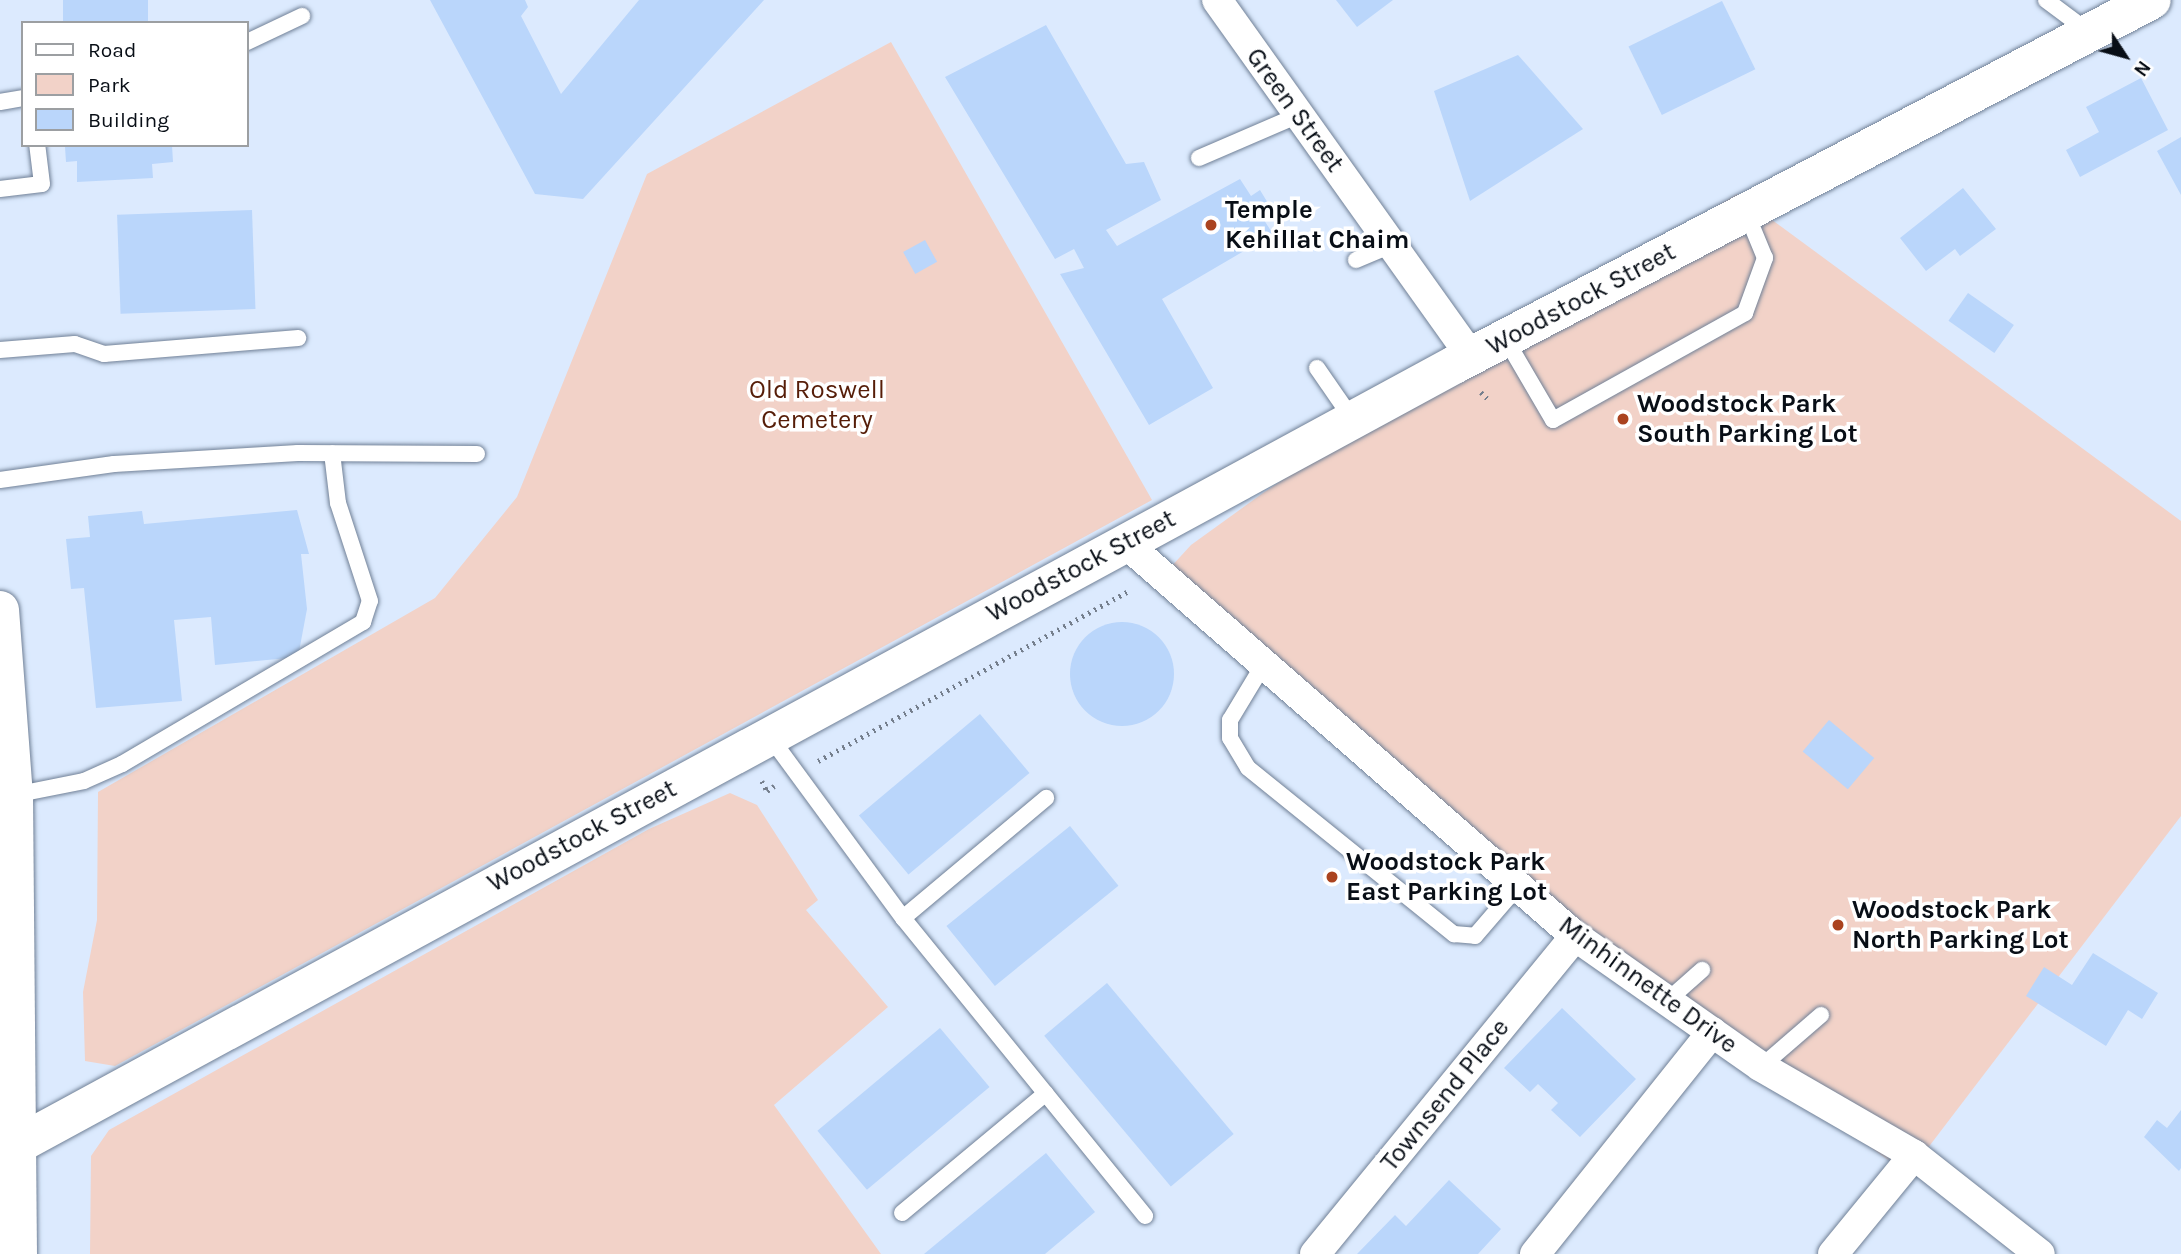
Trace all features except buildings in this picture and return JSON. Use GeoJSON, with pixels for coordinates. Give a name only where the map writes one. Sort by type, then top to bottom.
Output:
{"type":"FeatureCollection","features":[{"type":"Feature","properties":{"kind":"main road","name":"Woodstock Street"},"geometry":{"type":"LineString","coordinates":[[17,1145],[1124,542],[1505,338],[2152,0]]}},
{"type":"Feature","properties":{"kind":"main road"},"geometry":{"type":"LineString","coordinates":[[0,610],[5,736],[14,795],[8,861],[8,974],[17,1145],[18,1254]]}},
{"type":"Feature","properties":{"kind":"street","name":"Green Street"},"geometry":{"type":"LineString","coordinates":[[1217,0],[1471,356]]}},
{"type":"Feature","properties":{"kind":"street","name":"Minhinnette Drive"},"geometry":{"type":"LineString","coordinates":[[1124,542],[1262,667],[1576,936],[1762,1066],[1914,1155],[2040,1254]]}},
{"type":"Feature","properties":{"kind":"street","name":"Townsend Place"},"geometry":{"type":"LineString","coordinates":[[1315,1254],[1576,936]]}},
{"type":"Feature","properties":{"kind":"street"},"geometry":{"type":"LineString","coordinates":[[1535,1254],[1712,1032]]}},
{"type":"Feature","properties":{"kind":"street"},"geometry":{"type":"LineString","coordinates":[[1833,1254],[1914,1155]]}},
{"type":"Feature","properties":{"kind":"lane"},"geometry":{"type":"LineString","coordinates":[[2046,0],[2090,33]]}},
{"type":"Feature","properties":{"kind":"lane"},"geometry":{"type":"LineString","coordinates":[[248,42],[302,16]]}},
{"type":"Feature","properties":{"kind":"lane"},"geometry":{"type":"LineString","coordinates":[[0,102],[21,98]]}},
{"type":"Feature","properties":{"kind":"lane"},"geometry":{"type":"LineString","coordinates":[[1199,158],[1299,115]]}},
{"type":"Feature","properties":{"kind":"lane"},"geometry":{"type":"LineString","coordinates":[[0,189],[42,184],[37,147]]}},
{"type":"Feature","properties":{"kind":"lane"},"geometry":{"type":"LineString","coordinates":[[1505,338],[1553,421],[1745,313],[1765,258],[1746,212]]}},
{"type":"Feature","properties":{"kind":"lane"},"geometry":{"type":"LineString","coordinates":[[1356,260],[1391,245]]}},
{"type":"Feature","properties":{"kind":"lane"},"geometry":{"type":"LineString","coordinates":[[0,351],[75,344],[104,354],[298,338]]}},
{"type":"Feature","properties":{"kind":"lane"},"geometry":{"type":"LineString","coordinates":[[1317,368],[1353,420]]}},
{"type":"Feature","properties":{"kind":"lane"},"geometry":{"type":"LineString","coordinates":[[14,795],[110,770],[363,622],[370,601],[338,503],[332,453]]}},
{"type":"Feature","properties":{"kind":"lane"},"geometry":{"type":"LineString","coordinates":[[0,480],[114,464],[332,453],[477,454]]}},
{"type":"Feature","properties":{"kind":"lane"},"geometry":{"type":"LineString","coordinates":[[1262,667],[1230,720],[1230,738],[1248,768],[1454,934],[1475,936],[1518,886]]}},
{"type":"Feature","properties":{"kind":"lane"},"geometry":{"type":"LineString","coordinates":[[756,741],[796,773],[903,918],[1146,1216]]}},
{"type":"Feature","properties":{"kind":"lane"},"geometry":{"type":"LineString","coordinates":[[903,918],[1046,798]]}},
{"type":"Feature","properties":{"kind":"lane"},"geometry":{"type":"LineString","coordinates":[[1667,1001],[1702,970]]}},
{"type":"Feature","properties":{"kind":"lane"},"geometry":{"type":"LineString","coordinates":[[1762,1066],[1821,1015]]}},
{"type":"Feature","properties":{"kind":"lane"},"geometry":{"type":"LineString","coordinates":[[902,1213],[1046,1093]]}},
{"type":"Feature","properties":{"kind":"path"},"geometry":{"type":"LineString","coordinates":[[756,741],[767,791],[1126,590],[1135,594]]}},
{"type":"Feature","properties":{"kind":"green space","name":"Old Roswell Cemetery"},"geometry":{"type":"Polygon","coordinates":[[[891,42],[1152,500],[115,1066],[85,1061],[83,992],[97,920],[98,792],[435,598],[517,497],[647,174],[891,42]]]}},
{"type":"Feature","properties":{"kind":"green space"},"geometry":{"type":"Polygon","coordinates":[[[1737,194],[2181,521],[2181,816],[1908,1174],[1731,1049],[1158,581],[1191,545],[1263,493],[1456,364],[1737,194]]]}},
{"type":"Feature","properties":{"kind":"green space"},"geometry":{"type":"Polygon","coordinates":[[[730,793],[757,805],[818,900],[806,910],[888,1007],[774,1105],[881,1254],[90,1254],[91,1156],[109,1130],[649,829],[730,793]]]}},
{"type":"Feature","properties":{"kind":"place","name":"Temple Kehillat Chaim"},"geometry":{"type":"Point","coordinates":[1211,225]}},
{"type":"Feature","properties":{"kind":"place","name":"Woodstock Park South Parking Lot"},"geometry":{"type":"Point","coordinates":[1623,419]}},
{"type":"Feature","properties":{"kind":"place","name":"Woodstock Park East Parking Lot"},"geometry":{"type":"Point","coordinates":[1332,877]}},
{"type":"Feature","properties":{"kind":"place","name":"Woodstock Park North Parking Lot"},"geometry":{"type":"Point","coordinates":[1838,925]}}]}
